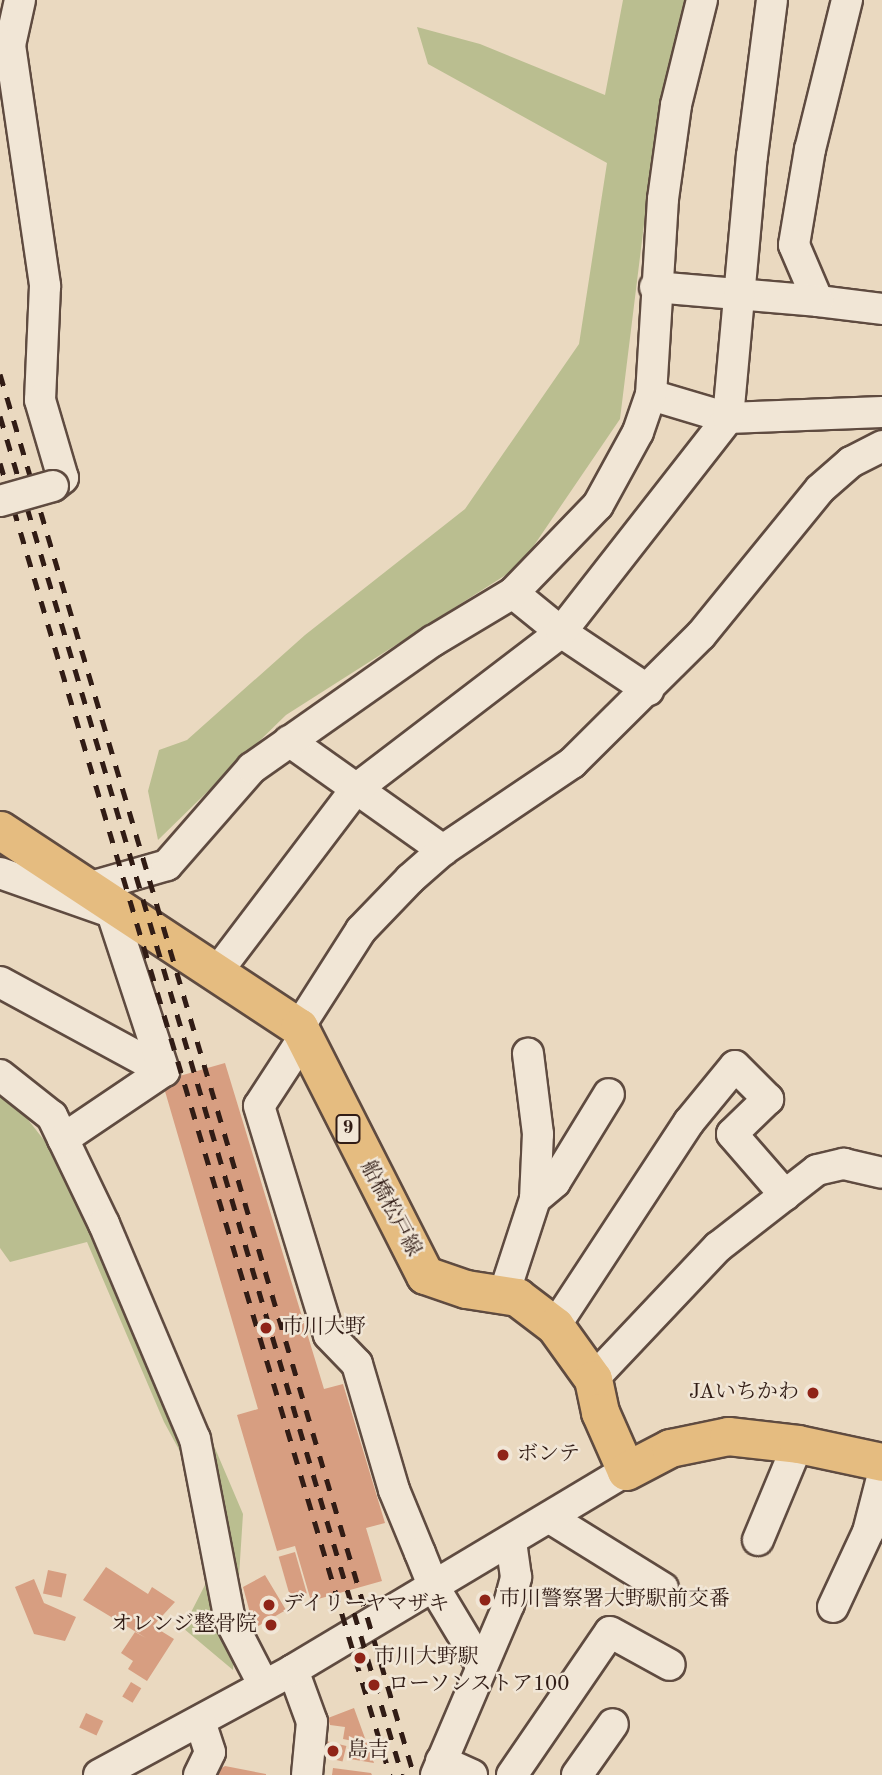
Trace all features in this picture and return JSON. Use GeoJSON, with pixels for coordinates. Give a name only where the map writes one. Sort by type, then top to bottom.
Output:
{"type":"FeatureCollection","features":[{"type":"Feature","properties":{"kind":"main road","name":"船橋松戸線"},"geometry":{"type":"LineString","coordinates":[[0,830],[217,972],[301,1032],[425,1275],[466,1289],[504,1294],[532,1305],[555,1326],[593,1379],[600,1412],[626,1471]]}},
{"type":"Feature","properties":{"kind":"main road"},"geometry":{"type":"LineString","coordinates":[[626,1471],[670,1448],[702,1439],[740,1437],[798,1444],[882,1462]]}},
{"type":"Feature","properties":{"kind":"street"},"geometry":{"type":"LineString","coordinates":[[0,501],[53,486],[63,478],[40,400],[45,286],[10,45],[20,0]]}},
{"type":"Feature","properties":{"kind":"street"},"geometry":{"type":"LineString","coordinates":[[0,873],[104,900],[167,865],[252,768],[433,641],[513,593],[598,505],[638,432],[651,395],[655,286],[676,106],[702,0]]}},
{"type":"Feature","properties":{"kind":"street"},"geometry":{"type":"LineString","coordinates":[[217,972],[356,789],[561,632],[728,418],[772,0]]}},
{"type":"Feature","properties":{"kind":"street"},"geometry":{"type":"LineString","coordinates":[[818,301],[794,245],[810,149],[847,0]]}},
{"type":"Feature","properties":{"kind":"street"},"geometry":{"type":"LineString","coordinates":[[655,286],[882,309]]}},
{"type":"Feature","properties":{"kind":"street"},"geometry":{"type":"LineString","coordinates":[[651,395],[728,418],[882,412]]}},
{"type":"Feature","properties":{"kind":"street"},"geometry":{"type":"LineString","coordinates":[[482,1667],[434,1587],[394,1490],[357,1364],[329,1335],[259,1106],[361,930],[443,850],[544,786],[648,690],[701,635],[820,489],[852,462],[882,446]]}},
{"type":"Feature","properties":{"kind":"street"},"geometry":{"type":"LineString","coordinates":[[513,593],[561,632],[648,690]]}},
{"type":"Feature","properties":{"kind":"street"},"geometry":{"type":"LineString","coordinates":[[289,741],[443,850]]}},
{"type":"Feature","properties":{"kind":"street"},"geometry":{"type":"LineString","coordinates":[[104,900],[163,1071]]}},
{"type":"Feature","properties":{"kind":"street"},"geometry":{"type":"LineString","coordinates":[[0,982],[163,1071]]}},
{"type":"Feature","properties":{"kind":"street"},"geometry":{"type":"LineString","coordinates":[[504,1294],[535,1199],[538,1134],[528,1054]]}},
{"type":"Feature","properties":{"kind":"street"},"geometry":{"type":"LineString","coordinates":[[555,1326],[682,1133],[735,1066],[768,1099],[732,1134],[785,1195]]}},
{"type":"Feature","properties":{"kind":"street"},"geometry":{"type":"LineString","coordinates":[[64,1139],[163,1071]]}},
{"type":"Feature","properties":{"kind":"street"},"geometry":{"type":"LineString","coordinates":[[0,1075],[52,1116],[195,1439],[230,1620],[263,1684]]}},
{"type":"Feature","properties":{"kind":"street"},"geometry":{"type":"LineString","coordinates":[[535,1199],[555,1182],[609,1094]]}},
{"type":"Feature","properties":{"kind":"street"},"geometry":{"type":"LineString","coordinates":[[593,1379],[718,1247],[817,1170],[844,1164],[882,1173]]}},
{"type":"Feature","properties":{"kind":"street"},"geometry":{"type":"LineString","coordinates":[[758,1540],[798,1444]]}},
{"type":"Feature","properties":{"kind":"street"},"geometry":{"type":"LineString","coordinates":[[112,1772],[263,1684],[293,1670],[626,1471]]}},
{"type":"Feature","properties":{"kind":"street"},"geometry":{"type":"LineString","coordinates":[[833,1608],[868,1532],[882,1478]]}},
{"type":"Feature","properties":{"kind":"street"},"geometry":{"type":"LineString","coordinates":[[550,1518],[663,1588]]}},
{"type":"Feature","properties":{"kind":"street"},"geometry":{"type":"LineString","coordinates":[[471,1775],[439,1768],[482,1667],[516,1577],[511,1542]]}},
{"type":"Feature","properties":{"kind":"street"},"geometry":{"type":"LineString","coordinates":[[512,1775],[610,1632],[670,1665]]}},
{"type":"Feature","properties":{"kind":"street"},"geometry":{"type":"LineString","coordinates":[[293,1670],[312,1721],[307,1775]]}},
{"type":"Feature","properties":{"kind":"street"},"geometry":{"type":"LineString","coordinates":[[199,1775],[210,1752],[200,1722]]}},
{"type":"Feature","properties":{"kind":"street"},"geometry":{"type":"LineString","coordinates":[[577,1775],[613,1724]]}},
{"type":"Feature","properties":{"kind":"green space"},"geometry":{"type":"Polygon","coordinates":[[[623,0],[687,0],[649,184],[620,419],[520,566],[286,715],[158,840],[148,791],[159,750],[187,740],[305,635],[465,509],[579,344],[607,163],[428,64],[417,27],[480,44],[605,95],[623,0]]]}},
{"type":"Feature","properties":{"kind":"green space"},"geometry":{"type":"Polygon","coordinates":[[[0,1084],[131,1251],[243,1514],[233,1670],[183,1628],[228,1540],[164,1422],[87,1242],[10,1262],[0,1248],[0,1084]]]}},
{"type":"Feature","properties":{"kind":"building","name":"市川大野"},"geometry":{"type":"Polygon","coordinates":[[[225,1063],[324,1389],[343,1384],[385,1523],[366,1528],[382,1581],[311,1601],[295,1546],[277,1551],[237,1415],[258,1409],[162,1081],[225,1063]]]}},
{"type":"Feature","properties":{"kind":"building"},"geometry":{"type":"Polygon","coordinates":[[[295,1552],[307,1593],[291,1598],[279,1557],[295,1552]]]}},
{"type":"Feature","properties":{"kind":"building"},"geometry":{"type":"Polygon","coordinates":[[[106,1567],[148,1594],[152,1587],[175,1602],[153,1626],[174,1639],[147,1681],[128,1669],[133,1661],[121,1653],[135,1632],[146,1638],[83,1600],[106,1567]]]}},
{"type":"Feature","properties":{"kind":"building"},"geometry":{"type":"Polygon","coordinates":[[[48,1570],[67,1574],[62,1597],[43,1593],[48,1570]]]}},
{"type":"Feature","properties":{"kind":"building"},"geometry":{"type":"Polygon","coordinates":[[[265,1575],[286,1610],[248,1632],[240,1618],[250,1613],[243,1587],[265,1575]]]}},
{"type":"Feature","properties":{"kind":"building"},"geometry":{"type":"Polygon","coordinates":[[[34,1579],[44,1603],[76,1617],[65,1641],[34,1634],[15,1587],[34,1579]]]}},
{"type":"Feature","properties":{"kind":"building"},"geometry":{"type":"Polygon","coordinates":[[[131,1682],[141,1688],[133,1703],[122,1697],[131,1682]]]}},
{"type":"Feature","properties":{"kind":"building"},"geometry":{"type":"Polygon","coordinates":[[[354,1708],[374,1763],[350,1759],[353,1741],[343,1739],[345,1727],[330,1725],[328,1718],[354,1708]]]}},
{"type":"Feature","properties":{"kind":"building"},"geometry":{"type":"Polygon","coordinates":[[[86,1713],[103,1721],[96,1736],[79,1728],[86,1713]]]}},
{"type":"Feature","properties":{"kind":"building"},"geometry":{"type":"Polygon","coordinates":[[[326,1741],[346,1746],[343,1762],[322,1757],[326,1741]]]}},
{"type":"Feature","properties":{"kind":"building"},"geometry":{"type":"Polygon","coordinates":[[[225,1766],[266,1774],[266,1775],[210,1775],[225,1766]]]}},
{"type":"Feature","properties":{"kind":"building"},"geometry":{"type":"Polygon","coordinates":[[[333,1768],[371,1773],[372,1775],[332,1775],[333,1768]]]}},
{"type":"Feature","properties":{"kind":"railway"},"geometry":{"type":"LineString","coordinates":[[0,374],[414,1775]]}},
{"type":"Feature","properties":{"kind":"railway"},"geometry":{"type":"LineString","coordinates":[[0,416],[402,1775]]}},
{"type":"Feature","properties":{"kind":"railway"},"geometry":{"type":"LineString","coordinates":[[0,463],[390,1775]]}},
{"type":"Feature","properties":{"kind":"place","name":"市川大野"},"geometry":{"type":"Point","coordinates":[266,1328]}},
{"type":"Feature","properties":{"kind":"place","name":"JAいちかわ"},"geometry":{"type":"Point","coordinates":[813,1393]}},
{"type":"Feature","properties":{"kind":"place","name":"ボンテ"},"geometry":{"type":"Point","coordinates":[503,1455]}},
{"type":"Feature","properties":{"kind":"place","name":"市川警察署大野駅前交番"},"geometry":{"type":"Point","coordinates":[485,1600]}},
{"type":"Feature","properties":{"kind":"place","name":"デイリーヤマザキ"},"geometry":{"type":"Point","coordinates":[269,1605]}},
{"type":"Feature","properties":{"kind":"place","name":"オレンジ整骨院"},"geometry":{"type":"Point","coordinates":[271,1625]}},
{"type":"Feature","properties":{"kind":"place","name":"市川大野駅"},"geometry":{"type":"Point","coordinates":[360,1658]}},
{"type":"Feature","properties":{"kind":"place","name":"ローソンストア100"},"geometry":{"type":"Point","coordinates":[374,1685]}},
{"type":"Feature","properties":{"kind":"place","name":"島吉"},"geometry":{"type":"Point","coordinates":[333,1751]}}]}
